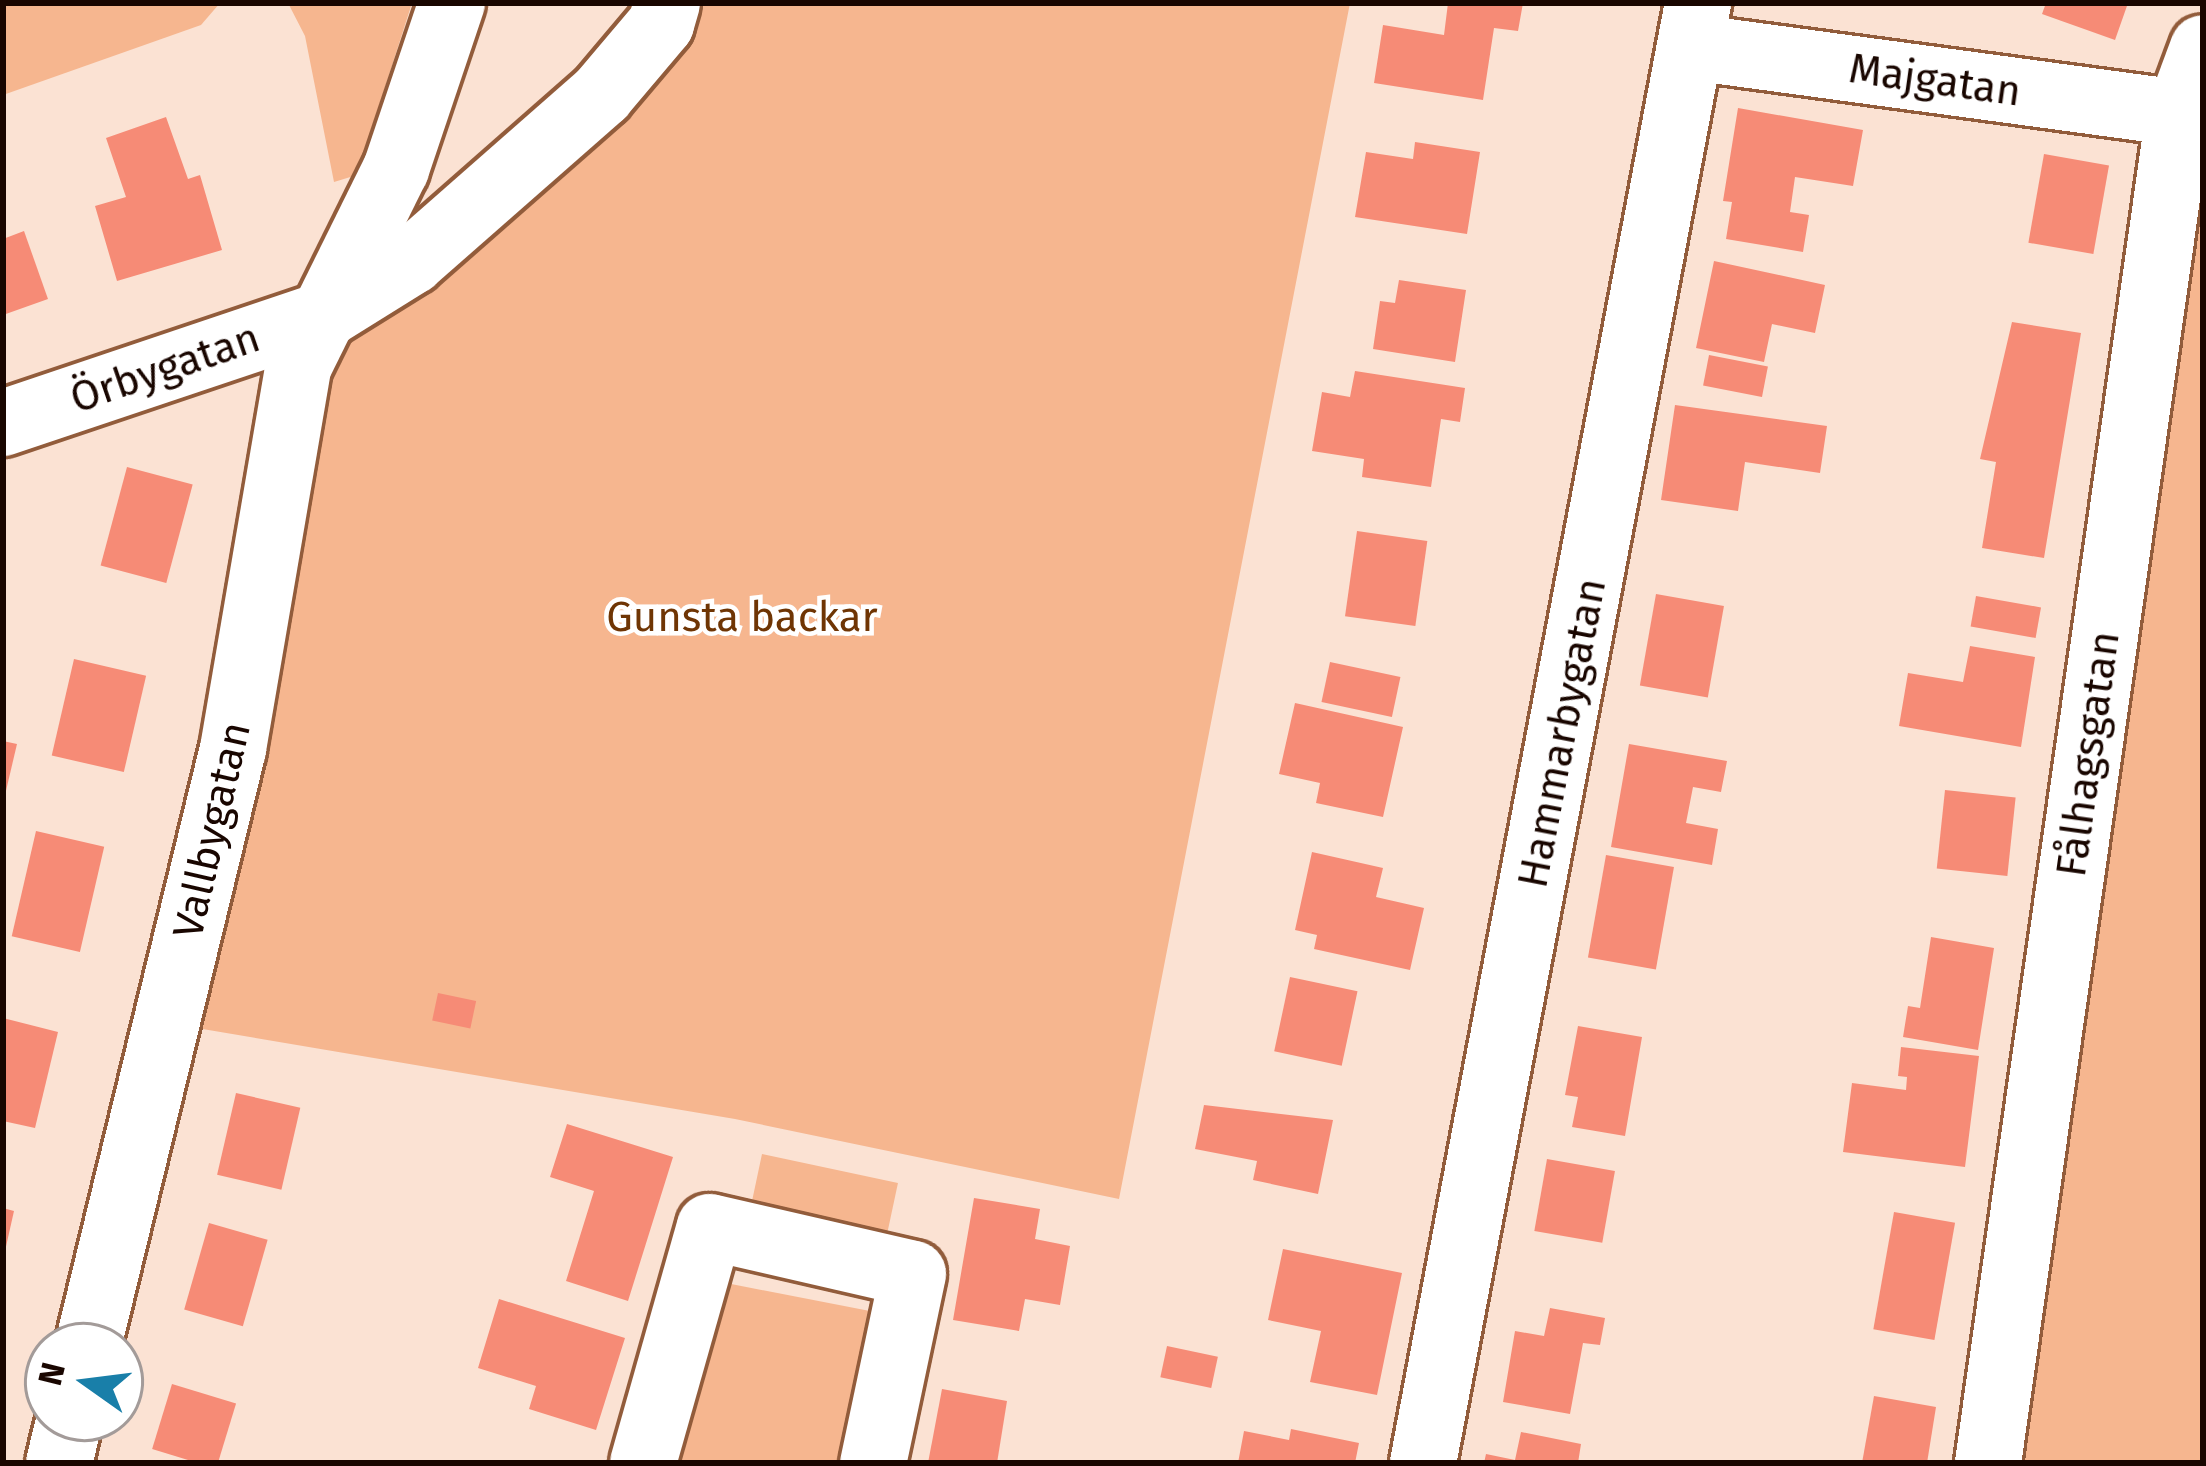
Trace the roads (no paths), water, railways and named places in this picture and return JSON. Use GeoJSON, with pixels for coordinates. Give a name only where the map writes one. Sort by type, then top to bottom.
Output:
{"type":"FeatureCollection","features":[{"type":"Feature","properties":{"kind":"street","name":"Vallbygatan"},"geometry":{"type":"LineString","coordinates":[[94,1322],[233,749],[298,367],[396,169],[452,3]]}},
{"type":"Feature","properties":{"kind":"street","name":"Vallbygatan"},"geometry":{"type":"LineString","coordinates":[[327,314],[412,261],[601,95],[662,24],[667,3]]}},
{"type":"Feature","properties":{"kind":"street","name":"Majgatan"},"geometry":{"type":"LineString","coordinates":[[1694,25],[2179,112]]}},
{"type":"Feature","properties":{"kind":"street","name":"Hammarbygatan"},"geometry":{"type":"LineString","coordinates":[[1423,1463],[1694,25]]}},
{"type":"Feature","properties":{"kind":"street","name":"Fålhagsgatan"},"geometry":{"type":"LineString","coordinates":[[1988,1463],[2179,112],[2203,49]]}},
{"type":"Feature","properties":{"kind":"street","name":"Örbygatan"},"geometry":{"type":"LineString","coordinates":[[3,423],[327,314]]}},
{"type":"Feature","properties":{"kind":"street"},"geometry":{"type":"LineString","coordinates":[[643,1463],[710,1227],[913,1274],[873,1463]]}},
{"type":"Feature","properties":{"kind":"park label","name":"Gunsta backar"},"geometry":{"type":"Point","coordinates":[742,617]}}]}
